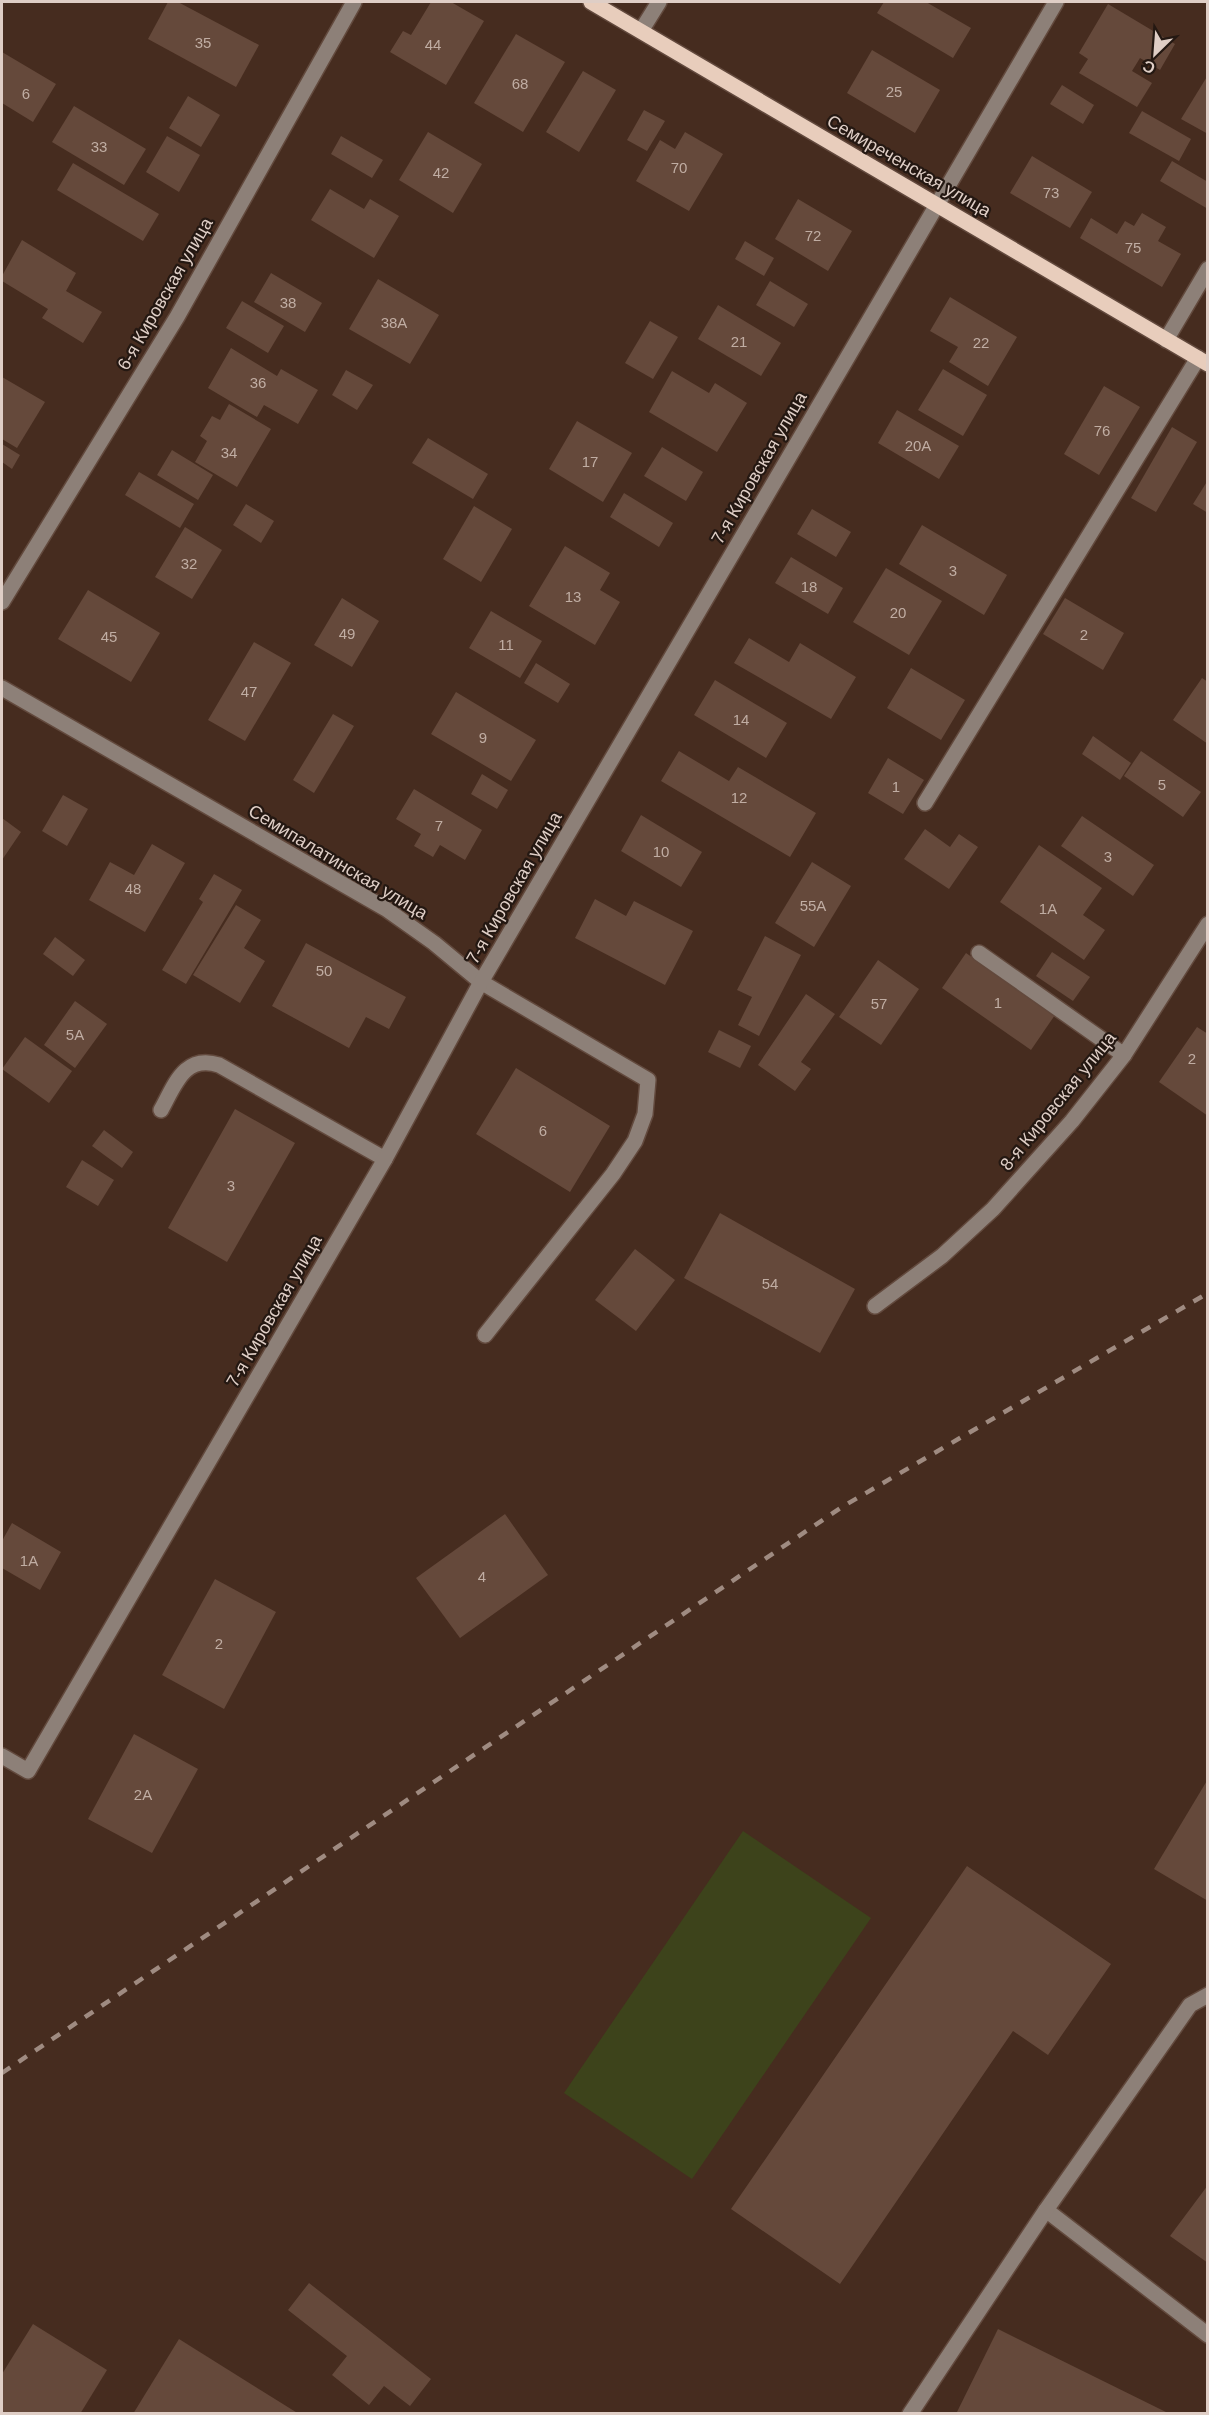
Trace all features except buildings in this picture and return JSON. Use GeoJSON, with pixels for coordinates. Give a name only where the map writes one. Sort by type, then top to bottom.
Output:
{"type":"FeatureCollection","features":[{"type":"Feature","properties":{"kind":"main road","name":"Семиреченская улица"},"geometry":{"type":"LineString","coordinates":[[591,2],[1203,361]]}},
{"type":"Feature","properties":{"kind":"street","name":"6-я Кировская улица"},"geometry":{"type":"LineString","coordinates":[[2,602],[177,317],[354,2]]}},
{"type":"Feature","properties":{"kind":"street"},"geometry":{"type":"LineString","coordinates":[[641,31],[659,2]]}},
{"type":"Feature","properties":{"kind":"street","name":"7-я Кировская улица"},"geometry":{"type":"LineString","coordinates":[[2,1756],[28,1771],[385,1160],[481,982],[1056,2]]}},
{"type":"Feature","properties":{"kind":"street"},"geometry":{"type":"LineString","coordinates":[[1166,340],[1208,268]]}},
{"type":"Feature","properties":{"kind":"street"},"geometry":{"type":"LineString","coordinates":[[925,802],[1203,361]]}},
{"type":"Feature","properties":{"kind":"street","name":"Семипалатинская улица"},"geometry":{"type":"LineString","coordinates":[[2,688],[386,909],[434,943],[481,982],[648,1080],[645,1114],[635,1141],[613,1174],[484,1335]]}},
{"type":"Feature","properties":{"kind":"street","name":"8-я Кировская улица"},"geometry":{"type":"LineString","coordinates":[[875,1306],[942,1256],[993,1209],[1072,1121],[1124,1055],[1208,924]]}},
{"type":"Feature","properties":{"kind":"street"},"geometry":{"type":"LineString","coordinates":[[979,953],[1124,1055]]}},
{"type":"Feature","properties":{"kind":"street"},"geometry":{"type":"LineString","coordinates":[[161,1110],[187,1068],[197,1063],[209,1062],[219,1065],[385,1160]]}},
{"type":"Feature","properties":{"kind":"street"},"geometry":{"type":"LineString","coordinates":[[909,2414],[1046,2210],[1190,2005],[1208,1995]]}},
{"type":"Feature","properties":{"kind":"street"},"geometry":{"type":"LineString","coordinates":[[1046,2210],[1208,2335]]}},
{"type":"Feature","properties":{"kind":"green space"},"geometry":{"type":"Polygon","coordinates":[[[743,1831],[871,1918],[692,2179],[564,2093],[743,1831]]]}},
{"type":"Feature","properties":{"kind":"railway"},"geometry":{"type":"LineString","coordinates":[[2,2073],[842,1507],[1208,1293]]}}]}
